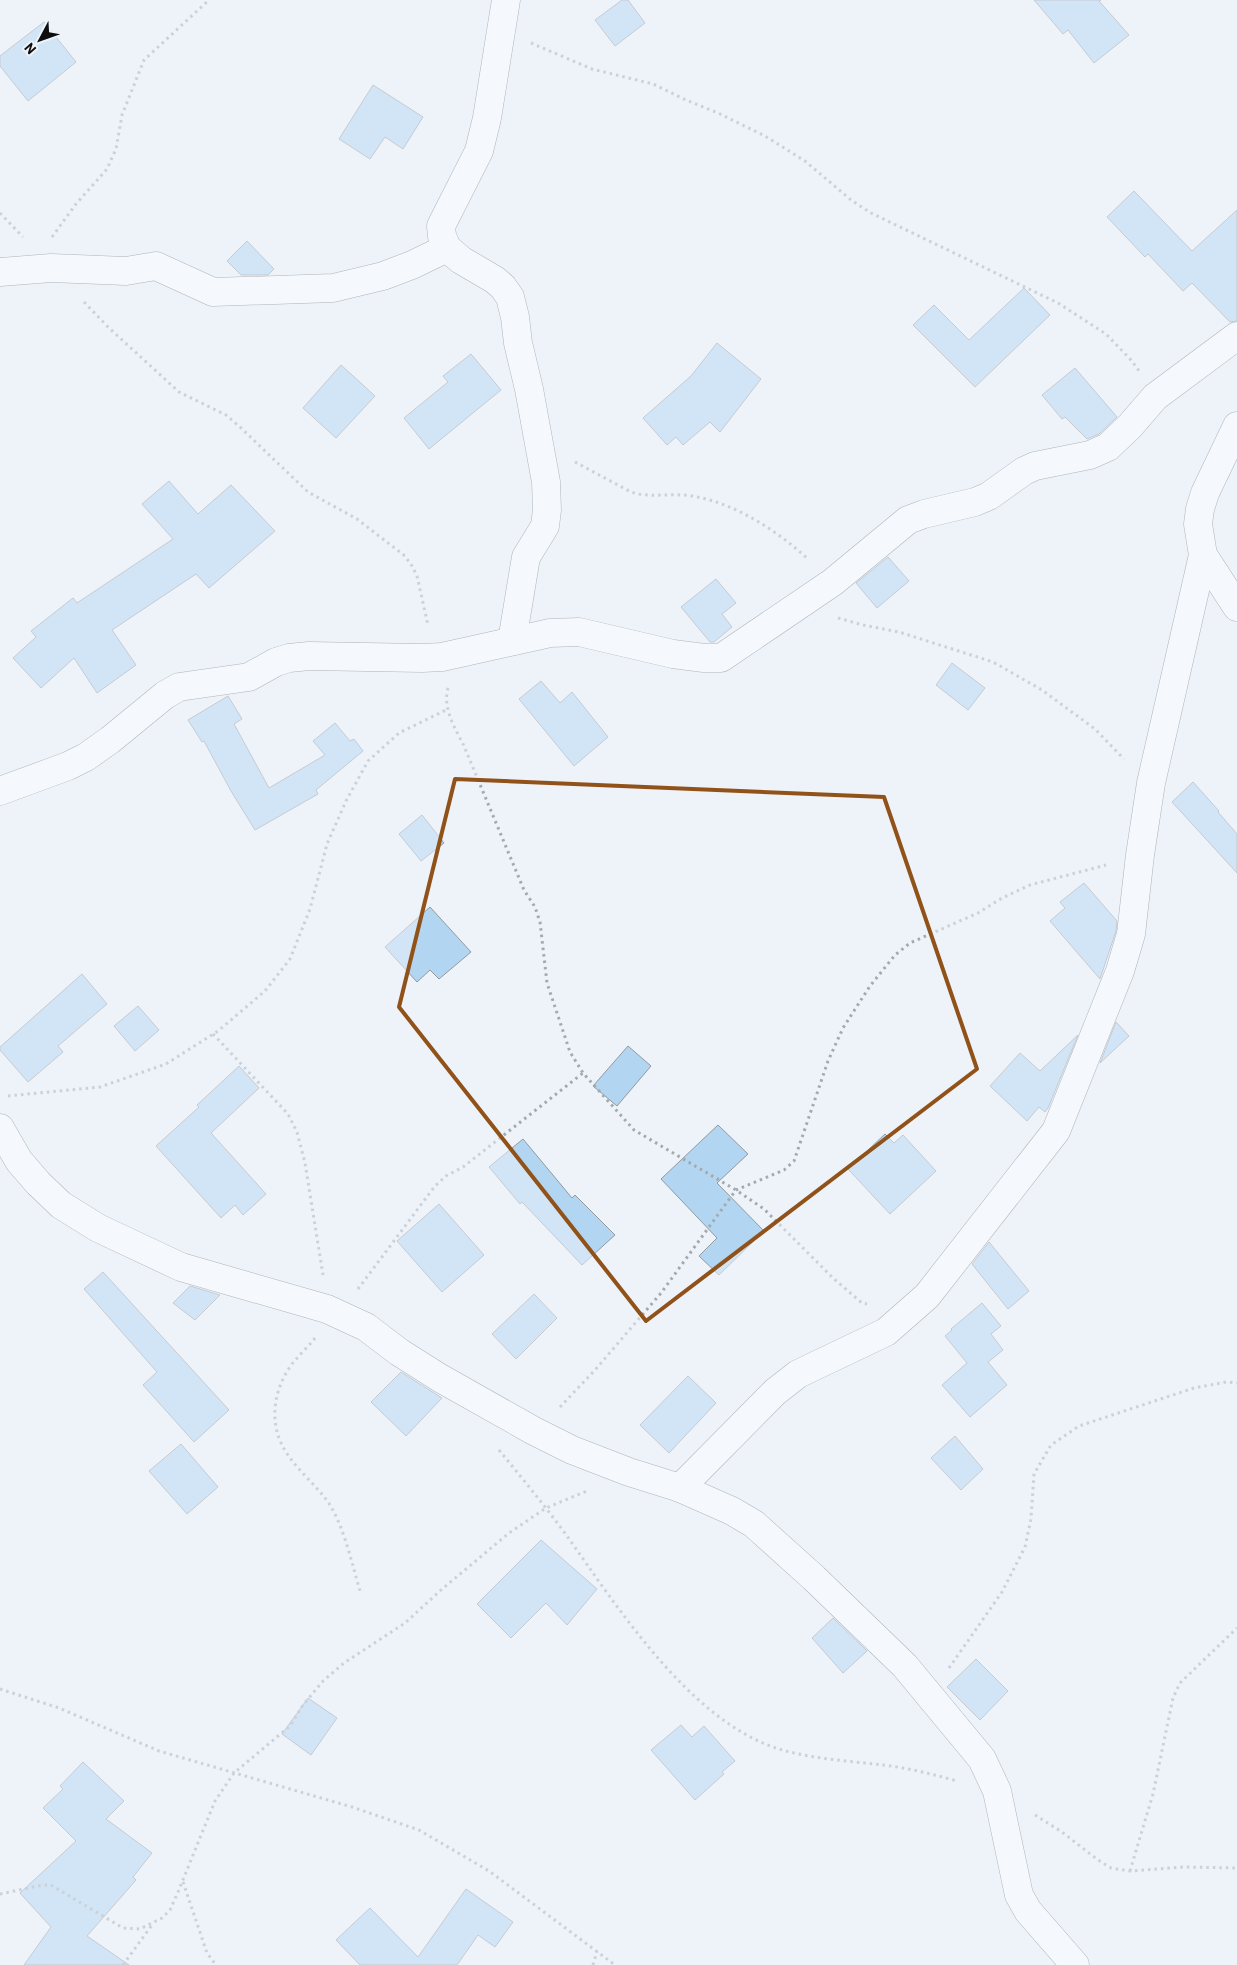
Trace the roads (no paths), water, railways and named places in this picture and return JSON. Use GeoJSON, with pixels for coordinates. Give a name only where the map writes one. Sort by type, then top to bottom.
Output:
{"type":"FeatureCollection","features":[{"type":"Feature","properties":{"kind":"street"},"geometry":{"type":"LineString","coordinates":[[506,0],[487,118],[479,151],[441,226],[442,236],[447,248],[461,260],[495,280],[510,297],[516,318],[518,343],[529,389],[546,482],[547,510],[543,530],[526,558],[512,641]]}},
{"type":"Feature","properties":{"kind":"street"},"geometry":{"type":"LineString","coordinates":[[0,272],[52,268],[126,271],[156,266],[213,292],[333,288],[383,276],[412,265],[447,248]]}},
{"type":"Feature","properties":{"kind":"street"},"geometry":{"type":"LineString","coordinates":[[0,791],[68,766],[86,757],[165,695],[179,687],[249,677],[276,662],[289,658],[309,656],[448,655],[550,633],[579,632],[673,654],[721,658],[833,582],[908,520],[924,514],[975,502],[989,496],[1024,471],[1035,466],[1090,455],[1108,447],[1130,426],[1155,397],[1237,336]]}},
{"type":"Feature","properties":{"kind":"street"},"geometry":{"type":"LineString","coordinates":[[680,1488],[775,1392],[798,1374],[886,1332],[926,1296],[1056,1131],[1120,971],[1131,934],[1151,783],[1203,555],[1198,524],[1200,509],[1237,426]]}},
{"type":"Feature","properties":{"kind":"street"},"geometry":{"type":"LineString","coordinates":[[1203,555],[1237,607]]}},
{"type":"Feature","properties":{"kind":"street"},"geometry":{"type":"LineString","coordinates":[[0,1128],[19,1161],[38,1184],[61,1205],[98,1228],[181,1267],[333,1312],[366,1328],[440,1378],[534,1431],[572,1450],[629,1472],[680,1488],[732,1511],[754,1524],[814,1578],[905,1666],[982,1759],[997,1791],[1019,1895],[1028,1911],[1076,1965]]}}]}
